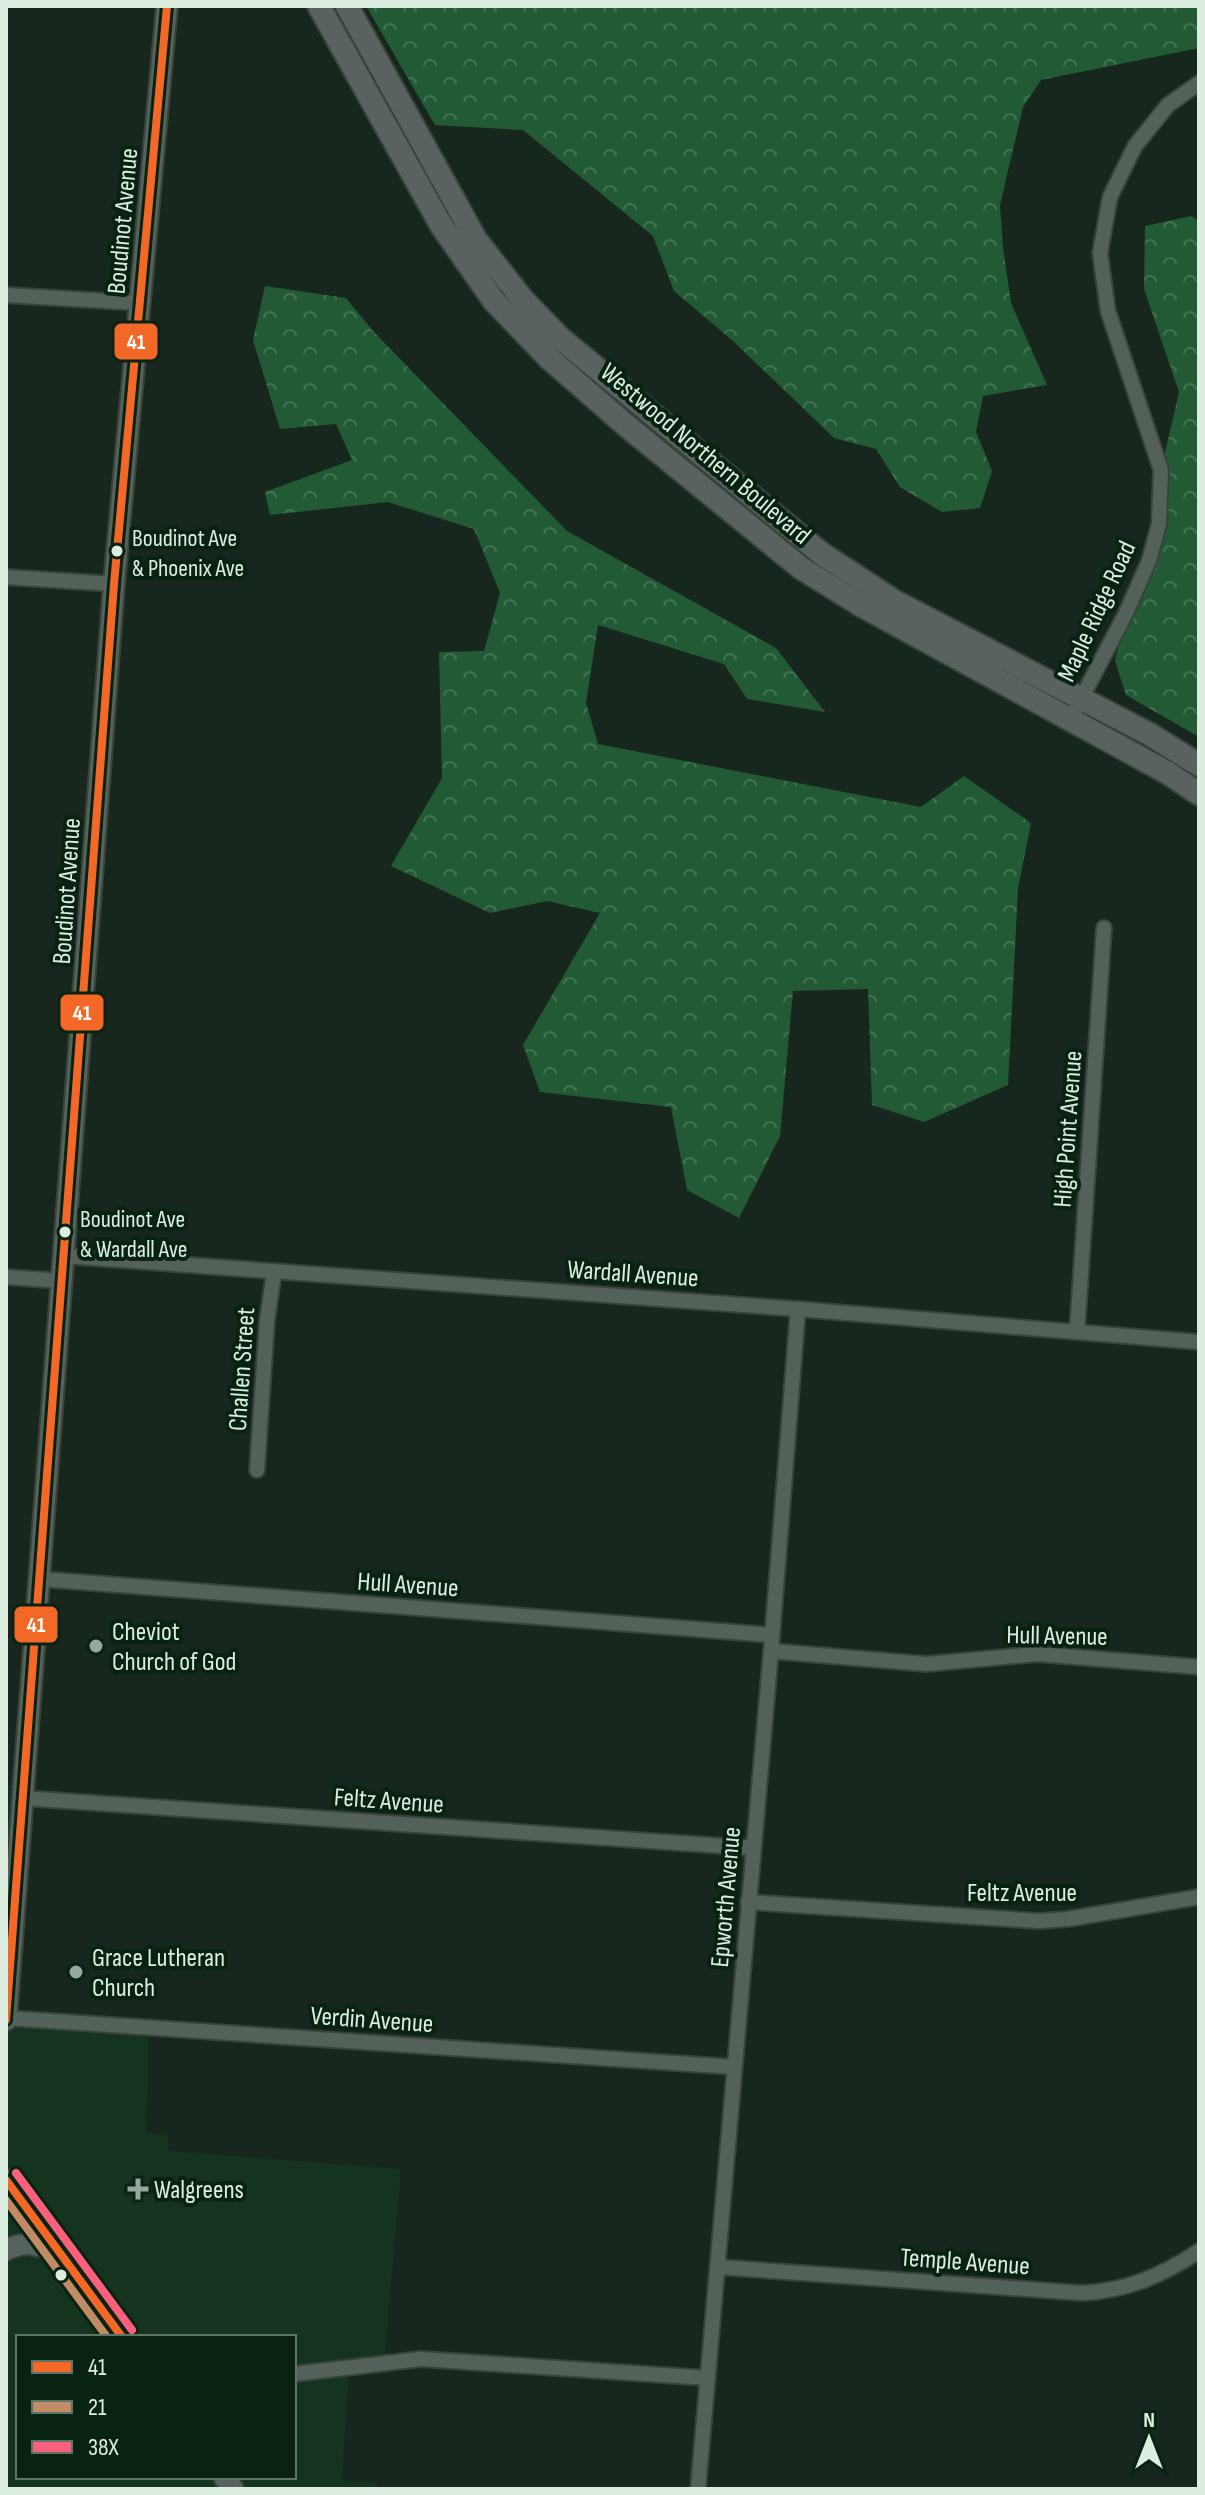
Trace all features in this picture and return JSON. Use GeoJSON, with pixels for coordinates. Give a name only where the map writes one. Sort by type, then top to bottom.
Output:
{"type":"FeatureCollection","features":[{"type":"Feature","properties":{"kind":"main road","name":"Westwood Northern Boulevard"},"geometry":{"type":"LineString","coordinates":[[319,6],[441,225],[494,301],[550,359],[801,568],[859,604],[1168,773],[1199,794]]}},
{"type":"Feature","properties":{"kind":"main road","name":"Westwood Northern Boulevard"},"geometry":{"type":"LineString","coordinates":[[347,6],[476,240],[523,300],[560,338],[822,554],[894,601],[1151,735],[1199,765]]}},
{"type":"Feature","properties":{"kind":"main road"},"geometry":{"type":"LineString","coordinates":[[382,121],[404,110]]}},
{"type":"Feature","properties":{"kind":"street","name":"Boudinot Avenue"},"geometry":{"type":"LineString","coordinates":[[6,2019],[114,584],[167,6]]}},
{"type":"Feature","properties":{"kind":"street","name":"Maple Ridge Road"},"geometry":{"type":"LineString","coordinates":[[1070,720],[1126,613],[1149,561],[1159,524],[1161,470],[1108,311],[1100,253],[1110,197],[1135,146],[1168,105],[1199,83]]}},
{"type":"Feature","properties":{"kind":"street"},"geometry":{"type":"LineString","coordinates":[[6,295],[140,303]]}},
{"type":"Feature","properties":{"kind":"street"},"geometry":{"type":"LineString","coordinates":[[6,577],[114,584]]}},
{"type":"Feature","properties":{"kind":"street","name":"High Point Avenue"},"geometry":{"type":"LineString","coordinates":[[1077,1332],[1104,928]]}},
{"type":"Feature","properties":{"kind":"street","name":"Wardall Avenue"},"geometry":{"type":"LineString","coordinates":[[64,1256],[798,1309],[1199,1342]]}},
{"type":"Feature","properties":{"kind":"street","name":"Challen Street"},"geometry":{"type":"LineString","coordinates":[[257,1470],[267,1321],[274,1272]]}},
{"type":"Feature","properties":{"kind":"street"},"geometry":{"type":"LineString","coordinates":[[6,1277],[62,1281]]}},
{"type":"Feature","properties":{"kind":"street","name":"Epworth Avenue"},"geometry":{"type":"LineString","coordinates":[[698,2489],[798,1309]]}},
{"type":"Feature","properties":{"kind":"street","name":"Hull Avenue"},"geometry":{"type":"LineString","coordinates":[[40,1579],[772,1643],[926,1664],[1037,1654],[1199,1667]]}},
{"type":"Feature","properties":{"kind":"street","name":"Feltz Avenue"},"geometry":{"type":"LineString","coordinates":[[22,1798],[753,1848]]}},
{"type":"Feature","properties":{"kind":"street","name":"Feltz Avenue"},"geometry":{"type":"LineString","coordinates":[[748,1902],[1039,1921],[1199,1897]]}},
{"type":"Feature","properties":{"kind":"street","name":"Verdin Avenue"},"geometry":{"type":"LineString","coordinates":[[6,2019],[734,2067]]}},
{"type":"Feature","properties":{"kind":"street"},"geometry":{"type":"LineString","coordinates":[[6,2180],[121,2335]]}},
{"type":"Feature","properties":{"kind":"street"},"geometry":{"type":"LineString","coordinates":[[6,2250],[21,2243],[63,2254]]}},
{"type":"Feature","properties":{"kind":"street","name":"Temple Avenue"},"geometry":{"type":"LineString","coordinates":[[718,2267],[1081,2293],[1124,2289],[1152,2279],[1199,2251]]}},
{"type":"Feature","properties":{"kind":"street"},"geometry":{"type":"LineString","coordinates":[[296,2374],[421,2359],[708,2378]]}},
{"type":"Feature","properties":{"kind":"shaded area"},"geometry":{"type":"Polygon","coordinates":[[[6,1784],[23,1787],[6,2018],[6,1784]]]}},
{"type":"Feature","properties":{"kind":"shaded area"},"geometry":{"type":"Polygon","coordinates":[[[6,2018],[149,2028],[146,2133],[168,2135],[168,2151],[401,2169],[384,2363],[349,2368],[342,2480],[377,2483],[376,2489],[6,2489],[6,2018]]]}},
{"type":"Feature","properties":{"kind":"green space"},"geometry":{"type":"Polygon","coordinates":[[[366,6],[1199,6],[1199,48],[1041,80],[1023,107],[1000,205],[1003,248],[1011,303],[1047,385],[983,396],[976,432],[992,471],[980,508],[942,512],[900,487],[876,449],[834,438],[733,341],[674,291],[653,236],[523,130],[435,125],[366,6]]]}},
{"type":"Feature","properties":{"kind":"green space"},"geometry":{"type":"Polygon","coordinates":[[[1191,216],[1199,221],[1199,737],[1126,695],[1115,661],[1126,613],[1149,561],[1161,470],[1179,392],[1144,289],[1145,226],[1191,216]]]}},
{"type":"Feature","properties":{"kind":"green space"},"geometry":{"type":"Polygon","coordinates":[[[265,286],[346,298],[373,331],[567,531],[776,648],[825,712],[747,699],[724,664],[598,625],[586,703],[598,744],[921,807],[964,776],[1031,823],[1018,888],[1008,1085],[924,1122],[872,1105],[868,989],[793,991],[780,1136],[739,1218],[687,1190],[671,1107],[540,1092],[523,1045],[600,913],[547,901],[490,913],[391,866],[442,778],[439,652],[484,651],[500,593],[474,529],[388,502],[270,515],[265,492],[352,460],[336,424],[280,429],[253,340],[265,286]]]}},
{"type":"Feature","properties":{"kind":"transit line","name":"41"},"geometry":{"type":"LineString","coordinates":[[6,2020],[114,584],[167,6]]}},
{"type":"Feature","properties":{"kind":"transit line","name":"38X"},"geometry":{"type":"LineString","coordinates":[[16,2173],[132,2330]]}},
{"type":"Feature","properties":{"kind":"transit line","name":"41"},"geometry":{"type":"LineString","coordinates":[[6,2180],[121,2335]]}},
{"type":"Feature","properties":{"kind":"transit line","name":"21"},"geometry":{"type":"LineString","coordinates":[[6,2200],[106,2335]]}},
{"type":"Feature","properties":{"kind":"place","name":"Boudinot Ave & Phoenix Ave"},"geometry":{"type":"Point","coordinates":[117,551]}},
{"type":"Feature","properties":{"kind":"place","name":"Boudinot Ave & Wardall Ave"},"geometry":{"type":"Point","coordinates":[65,1232]}},
{"type":"Feature","properties":{"kind":"place","name":"Cheviot Church of God"},"geometry":{"type":"Point","coordinates":[96,1646]}},
{"type":"Feature","properties":{"kind":"place","name":"Grace Lutheran Church"},"geometry":{"type":"Point","coordinates":[76,1972]}},
{"type":"Feature","properties":{"kind":"place","name":"Walgreens"},"geometry":{"type":"Point","coordinates":[138,2189]}}]}
